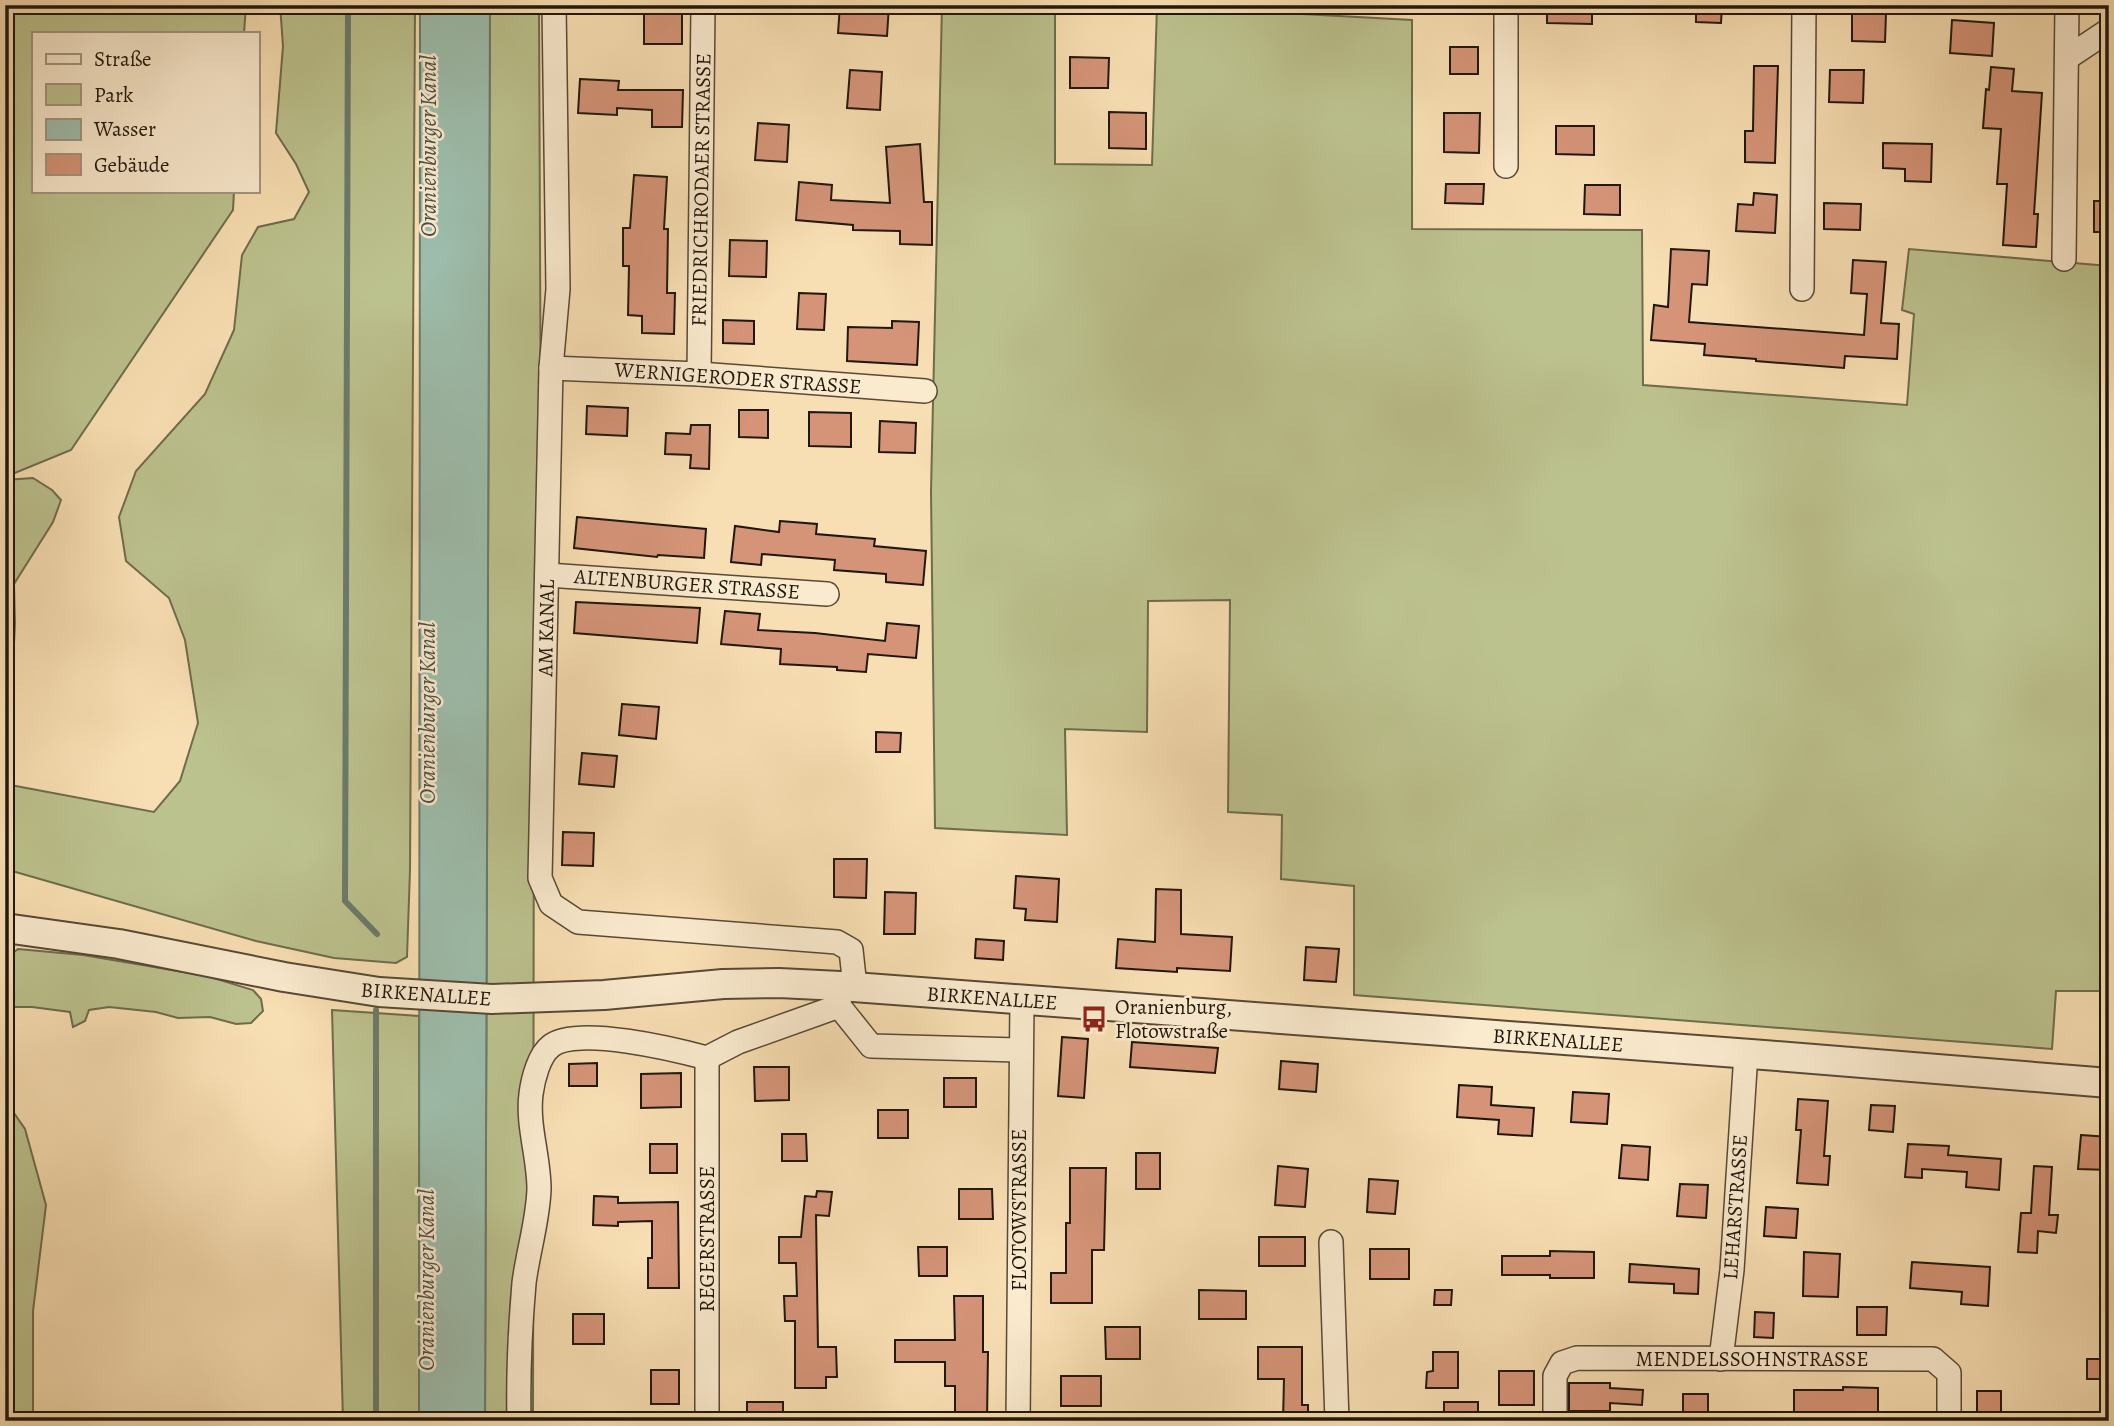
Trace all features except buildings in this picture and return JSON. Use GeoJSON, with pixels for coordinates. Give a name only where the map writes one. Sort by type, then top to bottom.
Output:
{"type":"FeatureCollection","features":[{"type":"Feature","properties":{"kind":"street","name":"AM KANAL"},"geometry":{"type":"LineString","coordinates":[[554,5],[558,289],[551,368],[540,878],[551,904],[578,922],[837,942],[851,950],[855,973],[844,993]]}},
{"type":"Feature","properties":{"kind":"street","name":"FRIEDRICHRODAER STRASSE"},"geometry":{"type":"LineString","coordinates":[[699,374],[703,5]]}},
{"type":"Feature","properties":{"kind":"street"},"geometry":{"type":"LineString","coordinates":[[1506,5],[1506,166]]}},
{"type":"Feature","properties":{"kind":"street"},"geometry":{"type":"LineString","coordinates":[[1802,289],[1804,5]]}},
{"type":"Feature","properties":{"kind":"street"},"geometry":{"type":"LineString","coordinates":[[2064,259],[2067,5]]}},
{"type":"Feature","properties":{"kind":"street"},"geometry":{"type":"LineString","coordinates":[[2067,58],[2109,30]]}},
{"type":"Feature","properties":{"kind":"street","name":"WERNIGERODER STRASSE"},"geometry":{"type":"LineString","coordinates":[[551,368],[699,374],[925,391]]}},
{"type":"Feature","properties":{"kind":"street","name":"ALTENBURGER STRASSE"},"geometry":{"type":"LineString","coordinates":[[547,575],[827,594]]}},
{"type":"Feature","properties":{"kind":"street","name":"BIRKENALLEE"},"geometry":{"type":"LineString","coordinates":[[5,928],[119,944],[355,989],[397,993],[492,999],[604,995],[723,984],[779,983],[844,993],[1022,1000],[2109,1083]]}},
{"type":"Feature","properties":{"kind":"street"},"geometry":{"type":"LineString","coordinates":[[519,1421],[518,1380],[524,1282],[538,1202],[531,1094],[539,1063],[551,1045],[570,1038],[595,1038],[670,1048],[707,1058],[844,993],[871,1045],[1020,1050]]}},
{"type":"Feature","properties":{"kind":"street","name":"FLOTOWSTRASSE"},"geometry":{"type":"LineString","coordinates":[[1018,1421],[1022,1000]]}},
{"type":"Feature","properties":{"kind":"street","name":"LEHARSTRASSE"},"geometry":{"type":"LineString","coordinates":[[1721,1359],[1732,1270],[1746,1054]]}},
{"type":"Feature","properties":{"kind":"street","name":"REGERSTRASSE"},"geometry":{"type":"LineString","coordinates":[[707,1058],[707,1421]]}},
{"type":"Feature","properties":{"kind":"street"},"geometry":{"type":"LineString","coordinates":[[1331,1242],[1337,1421]]}},
{"type":"Feature","properties":{"kind":"street","name":"MENDELSSOHNSTRASSE"},"geometry":{"type":"LineString","coordinates":[[1555,1421],[1555,1376],[1562,1363],[1577,1357],[1933,1359],[1949,1373],[1949,1421]]}},
{"type":"Feature","properties":{"kind":"green space"},"geometry":{"type":"Polygon","coordinates":[[[5,5],[246,5],[244,32],[32,32],[32,192],[234,192],[233,210],[71,450],[5,477],[5,5]]]}},
{"type":"Feature","properties":{"kind":"green space"},"geometry":{"type":"Polygon","coordinates":[[[280,5],[415,5],[410,870],[407,957],[396,963],[334,958],[256,941],[5,869],[5,784],[154,812],[180,781],[198,723],[185,640],[169,598],[126,561],[119,517],[136,471],[205,394],[234,330],[242,255],[258,227],[294,219],[309,192],[296,164],[276,133],[283,46],[280,5]]]}},
{"type":"Feature","properties":{"kind":"green space"},"geometry":{"type":"Polygon","coordinates":[[[490,5],[539,5],[541,472],[534,688],[533,1421],[485,1421],[490,5]]]}},
{"type":"Feature","properties":{"kind":"green space"},"geometry":{"type":"Polygon","coordinates":[[[942,5],[1055,5],[1055,164],[1152,165],[1157,6],[1412,20],[1412,229],[1642,230],[1643,385],[1907,405],[1914,314],[1902,310],[1909,249],[2109,266],[2109,991],[2056,991],[2052,1049],[1354,995],[1354,886],[1281,879],[1282,815],[1228,812],[1230,600],[1148,601],[1147,732],[1065,729],[1067,835],[935,828],[931,491],[942,5]]]}},
{"type":"Feature","properties":{"kind":"green space"},"geometry":{"type":"Polygon","coordinates":[[[33,478],[52,490],[61,500],[53,522],[14,584],[13,663],[5,676],[5,480],[33,478]]]}},
{"type":"Feature","properties":{"kind":"green space"},"geometry":{"type":"Polygon","coordinates":[[[18,949],[83,955],[207,976],[253,990],[261,999],[263,1011],[251,1023],[236,1024],[210,1017],[178,1018],[156,1012],[109,1007],[89,1010],[85,1021],[73,1027],[70,1012],[5,1007],[5,959],[18,949]]]}},
{"type":"Feature","properties":{"kind":"green space"},"geometry":{"type":"Polygon","coordinates":[[[332,1010],[419,1016],[419,1421],[343,1421],[332,1010]]]}},
{"type":"Feature","properties":{"kind":"green space"},"geometry":{"type":"Polygon","coordinates":[[[5,1100],[25,1129],[46,1205],[33,1311],[33,1413],[37,1421],[5,1421],[5,1100]]]}},
{"type":"Feature","properties":{"kind":"water","name":"Oranienburger Kanal"},"geometry":{"type":"Polygon","coordinates":[[[420,5],[490,5],[485,1421],[419,1421],[420,5]]]}},
{"type":"Feature","properties":{"kind":"waterway"},"geometry":{"type":"LineString","coordinates":[[348,5],[345,901],[377,934]]}},
{"type":"Feature","properties":{"kind":"waterway"},"geometry":{"type":"LineString","coordinates":[[376,1010],[376,1421]]}},
{"type":"Feature","properties":{"kind":"place","name":"Oranienburg, Flotowstraße"},"geometry":{"type":"Point","coordinates":[1094,1019]}}]}
